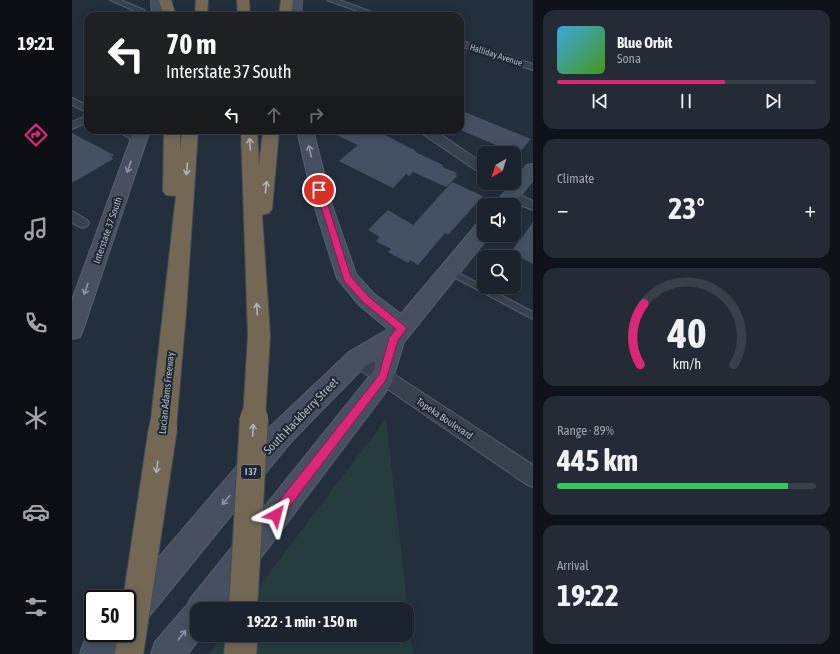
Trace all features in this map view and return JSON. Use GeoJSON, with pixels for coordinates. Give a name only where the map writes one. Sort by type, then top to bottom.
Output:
{"type":"FeatureCollection","features":[{"type":"Feature","properties":{"kind":"highway"},"geometry":{"type":"LineString","coordinates":[[165,0],[169,12]]}},
{"type":"Feature","properties":{"kind":"highway"},"geometry":{"type":"LineString","coordinates":[[201,12],[202,0]]}},
{"type":"Feature","properties":{"kind":"highway"},"geometry":{"type":"LineString","coordinates":[[243,0],[244,12]]}},
{"type":"Feature","properties":{"kind":"highway"},"geometry":{"type":"LineString","coordinates":[[286,12],[287,0]]}},
{"type":"Feature","properties":{"kind":"highway"},"geometry":{"type":"LineString","coordinates":[[172,134],[172,282],[175,312]]}},
{"type":"Feature","properties":{"kind":"highway","name":"Lucian Adams Freeway"},"geometry":{"type":"LineString","coordinates":[[129,654],[163,428],[175,312],[190,134]]}},
{"type":"Feature","properties":{"kind":"highway","name":"I 37"},"geometry":{"type":"LineString","coordinates":[[243,602],[258,336],[249,134]]}},
{"type":"Feature","properties":{"kind":"highway"},"geometry":{"type":"LineString","coordinates":[[256,281],[272,134]]}},
{"type":"Feature","properties":{"kind":"highway"},"geometry":{"type":"LineString","coordinates":[[240,654],[241,642]]}},
{"type":"Feature","properties":{"kind":"main road"},"geometry":{"type":"LineString","coordinates":[[157,0],[158,12]]}},
{"type":"Feature","properties":{"kind":"main road"},"geometry":{"type":"LineString","coordinates":[[295,12],[296,0]]}},
{"type":"Feature","properties":{"kind":"main road"},"geometry":{"type":"LineString","coordinates":[[306,134],[323,205],[347,278],[398,333]]}},
{"type":"Feature","properties":{"kind":"main road","name":"Interstate 37 South"},"geometry":{"type":"LineString","coordinates":[[72,330],[140,135]]}},
{"type":"Feature","properties":{"kind":"main road"},"geometry":{"type":"LineString","coordinates":[[508,194],[533,169]]}},
{"type":"Feature","properties":{"kind":"main road","name":"South Hackberry Street"},"geometry":{"type":"LineString","coordinates":[[136,607],[281,434],[357,359],[398,333],[477,237]]}},
{"type":"Feature","properties":{"kind":"main road","name":"South Hackberry Street"},"geometry":{"type":"LineString","coordinates":[[207,602],[383,377],[398,333]]}},
{"type":"Feature","properties":{"kind":"main road"},"geometry":{"type":"LineString","coordinates":[[168,654],[190,625]]}},
{"type":"Feature","properties":{"kind":"main road"},"geometry":{"type":"LineString","coordinates":[[96,654],[106,642]]}},
{"type":"Feature","properties":{"kind":"street"},"geometry":{"type":"LineString","coordinates":[[114,0],[140,10]]}},
{"type":"Feature","properties":{"kind":"street"},"geometry":{"type":"LineString","coordinates":[[331,0],[367,12]]}},
{"type":"Feature","properties":{"kind":"street","name":"Halliday Avenue"},"geometry":{"type":"LineString","coordinates":[[464,44],[533,67]]}},
{"type":"Feature","properties":{"kind":"street"},"geometry":{"type":"LineString","coordinates":[[72,101],[84,108]]}},
{"type":"Feature","properties":{"kind":"street"},"geometry":{"type":"LineString","coordinates":[[72,126],[84,120]]}},
{"type":"Feature","properties":{"kind":"street"},"geometry":{"type":"LineString","coordinates":[[432,134],[477,165]]}},
{"type":"Feature","properties":{"kind":"street"},"geometry":{"type":"LineString","coordinates":[[508,194],[533,206]]}},
{"type":"Feature","properties":{"kind":"street","name":"Topeka Boulevard"},"geometry":{"type":"LineString","coordinates":[[357,359],[533,477]]}},
{"type":"Feature","properties":{"kind":"lane"},"geometry":{"type":"LineString","coordinates":[[449,271],[533,316]]}},
{"type":"Feature","properties":{"kind":"green space"},"geometry":{"type":"Polygon","coordinates":[[[386,419],[407,602],[247,602],[386,419]]]}},
{"type":"Feature","properties":{"kind":"green space"},"geometry":{"type":"Polygon","coordinates":[[[217,642],[412,642],[413,654],[208,654],[217,642]]]}},
{"type":"Feature","properties":{"kind":"building"},"geometry":{"type":"Polygon","coordinates":[[[464,112],[531,139],[521,151],[521,146],[499,146],[464,132],[464,112]]]}},
{"type":"Feature","properties":{"kind":"building"},"geometry":{"type":"Polygon","coordinates":[[[72,133],[114,155],[111,157],[113,159],[72,183],[72,133]]]}},
{"type":"Feature","properties":{"kind":"building"},"geometry":{"type":"Polygon","coordinates":[[[334,134],[383,134],[416,151],[415,152],[443,165],[442,167],[457,173],[455,175],[457,176],[446,187],[413,172],[409,176],[406,174],[393,188],[339,161],[358,145],[334,134]]]}},
{"type":"Feature","properties":{"kind":"building"},"geometry":{"type":"Polygon","coordinates":[[[452,182],[483,196],[481,198],[477,198],[477,203],[448,235],[445,233],[418,265],[410,260],[408,263],[388,252],[391,249],[376,241],[380,237],[368,230],[388,210],[413,225],[452,182]]]}},
{"type":"Feature","properties":{"kind":"building"},"geometry":{"type":"Polygon","coordinates":[[[533,222],[533,264],[521,257],[521,250],[512,250],[518,242],[521,242],[521,238],[533,222]]]}},
{"type":"Feature","properties":{"kind":"route"},"geometry":{"type":"LineString","coordinates":[[276,515],[383,377],[394,338],[402,328],[366,299],[347,278],[319,190]]}}]}
